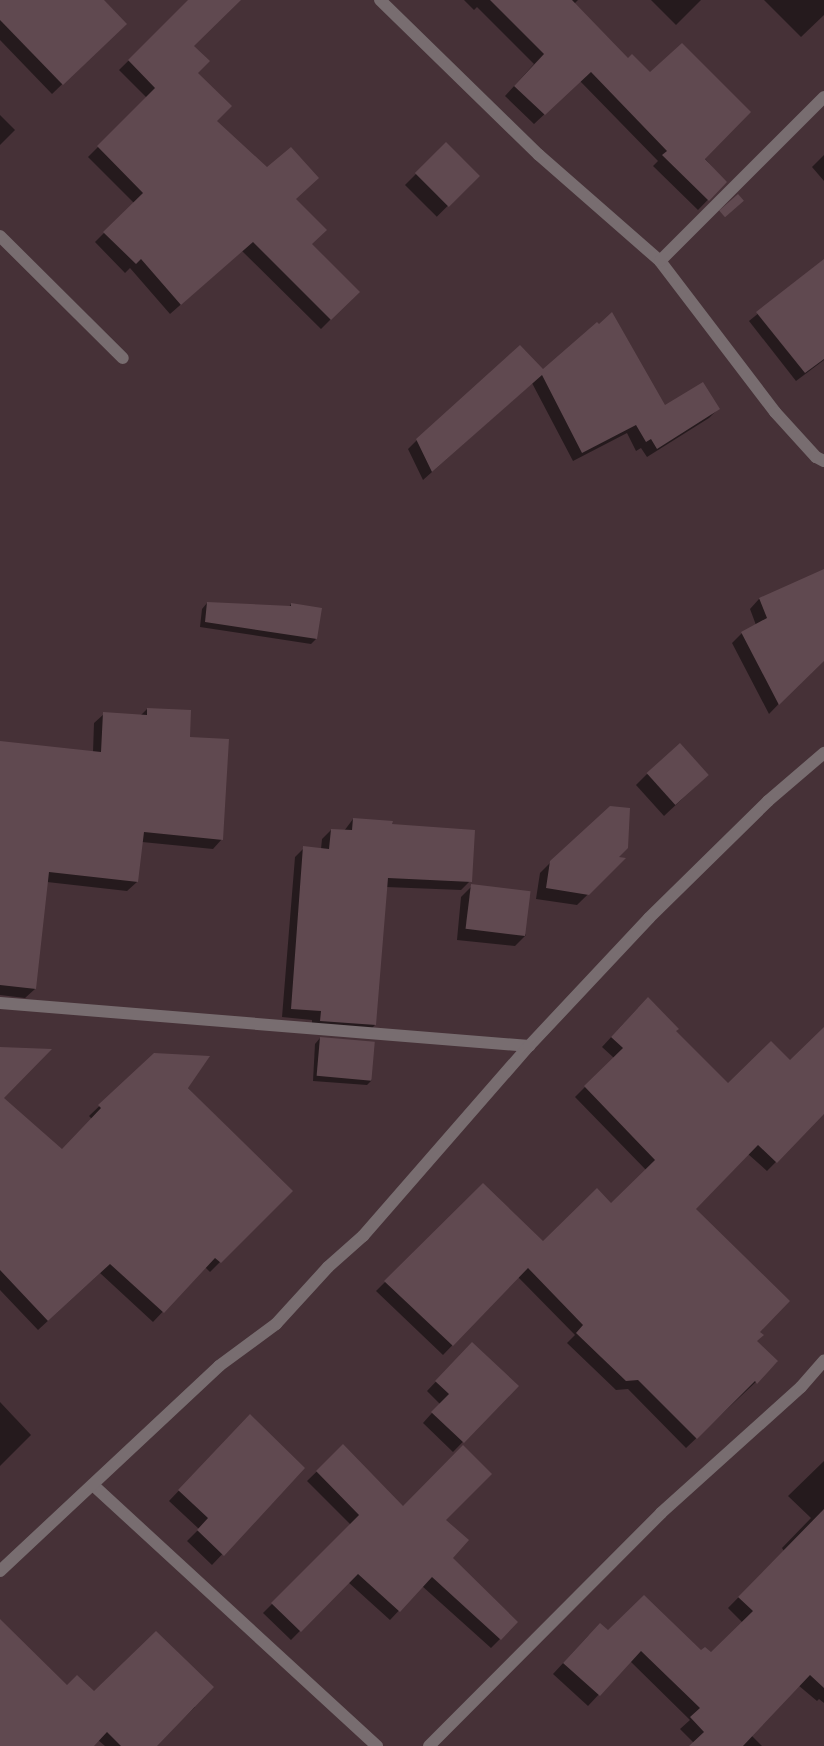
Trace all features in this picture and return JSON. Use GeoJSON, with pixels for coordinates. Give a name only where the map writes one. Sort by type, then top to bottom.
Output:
{"type":"FeatureCollection","features":[{"type":"Feature","properties":{"kind":"street"},"geometry":{"type":"LineString","coordinates":[[380,0],[539,155],[660,261],[775,412],[816,457],[824,461]]}},
{"type":"Feature","properties":{"kind":"street"},"geometry":{"type":"LineString","coordinates":[[660,261],[824,97]]}},
{"type":"Feature","properties":{"kind":"street"},"geometry":{"type":"LineString","coordinates":[[0,236],[123,358]]}},
{"type":"Feature","properties":{"kind":"street"},"geometry":{"type":"LineString","coordinates":[[0,1571],[93,1486],[219,1366],[276,1324],[328,1267],[363,1236],[529,1046],[649,918],[768,801],[824,753]]}},
{"type":"Feature","properties":{"kind":"street"},"geometry":{"type":"LineString","coordinates":[[0,1003],[529,1046]]}},
{"type":"Feature","properties":{"kind":"street"},"geometry":{"type":"LineString","coordinates":[[429,1746],[661,1513],[801,1387],[824,1361]]}},
{"type":"Feature","properties":{"kind":"street"},"geometry":{"type":"LineString","coordinates":[[93,1486],[377,1746]]}},
{"type":"Feature","properties":{"kind":"building"},"geometry":{"type":"Polygon","coordinates":[[[0,0],[104,0],[127,24],[63,85],[0,20],[0,0]]]}},
{"type":"Feature","properties":{"kind":"building"},"geometry":{"type":"Polygon","coordinates":[[[188,0],[241,0],[194,46],[210,61],[198,73],[232,106],[217,121],[267,167],[291,147],[319,178],[296,199],[327,230],[312,244],[360,292],[331,320],[253,242],[181,305],[141,259],[136,264],[103,232],[143,193],[97,146],[155,88],[128,60],[188,0]]]}},
{"type":"Feature","properties":{"kind":"building"},"geometry":{"type":"Polygon","coordinates":[[[490,0],[572,0],[628,58],[632,54],[650,72],[682,43],[751,112],[705,159],[727,182],[709,201],[662,155],[667,151],[591,72],[545,115],[514,86],[544,54],[490,0]]]}},
{"type":"Feature","properties":{"kind":"building"},"geometry":{"type":"Polygon","coordinates":[[[446,142],[480,176],[449,207],[415,173],[446,142]]]}},
{"type":"Feature","properties":{"kind":"building"},"geometry":{"type":"Polygon","coordinates":[[[738,194],[744,201],[725,217],[719,210],[738,194]]]}},
{"type":"Feature","properties":{"kind":"building"},"geometry":{"type":"Polygon","coordinates":[[[824,259],[824,359],[805,373],[756,312],[824,259]]]}},
{"type":"Feature","properties":{"kind":"building"},"geometry":{"type":"Polygon","coordinates":[[[612,312],[665,405],[703,382],[720,409],[657,449],[651,439],[646,442],[636,425],[582,453],[542,375],[432,472],[416,439],[520,345],[543,369],[597,322],[599,324],[612,312]]]}},
{"type":"Feature","properties":{"kind":"building"},"geometry":{"type":"Polygon","coordinates":[[[824,569],[824,661],[779,705],[741,632],[767,618],[759,598],[824,569]]]}},
{"type":"Feature","properties":{"kind":"building"},"geometry":{"type":"Polygon","coordinates":[[[207,602],[291,606],[291,603],[322,608],[317,639],[205,622],[207,602]]]}},
{"type":"Feature","properties":{"kind":"building"},"geometry":{"type":"Polygon","coordinates":[[[147,708],[191,710],[190,737],[229,739],[223,840],[144,832],[138,882],[49,872],[36,989],[0,985],[0,741],[101,752],[103,712],[147,715],[147,708]]]}},
{"type":"Feature","properties":{"kind":"building"},"geometry":{"type":"Polygon","coordinates":[[[680,743],[709,775],[675,805],[647,773],[680,743]]]}},
{"type":"Feature","properties":{"kind":"building"},"geometry":{"type":"Polygon","coordinates":[[[610,806],[630,808],[628,848],[619,857],[626,858],[589,895],[546,888],[550,861],[610,806]]]}},
{"type":"Feature","properties":{"kind":"building"},"geometry":{"type":"Polygon","coordinates":[[[353,818],[393,821],[392,824],[475,830],[472,882],[388,878],[376,1025],[320,1021],[321,1011],[291,1009],[303,846],[329,849],[331,829],[352,830],[353,818]]]}},
{"type":"Feature","properties":{"kind":"building"},"geometry":{"type":"Polygon","coordinates":[[[471,884],[531,891],[525,936],[466,929],[471,884]]]}},
{"type":"Feature","properties":{"kind":"building"},"geometry":{"type":"Polygon","coordinates":[[[648,997],[679,1029],[676,1031],[728,1083],[771,1041],[790,1060],[824,1027],[824,1114],[777,1163],[758,1145],[696,1209],[790,1301],[760,1332],[764,1335],[757,1341],[778,1361],[757,1384],[755,1381],[697,1439],[638,1380],[626,1381],[576,1333],[583,1325],[528,1268],[453,1346],[384,1281],[483,1183],[543,1241],[597,1188],[611,1203],[655,1160],[584,1086],[623,1048],[611,1037],[648,997]]]}},
{"type":"Feature","properties":{"kind":"building"},"geometry":{"type":"Polygon","coordinates":[[[320,1037],[375,1042],[371,1081],[317,1076],[320,1037]]]}},
{"type":"Feature","properties":{"kind":"building"},"geometry":{"type":"Polygon","coordinates":[[[0,1047],[52,1049],[4,1098],[62,1149],[101,1108],[98,1105],[154,1053],[210,1056],[188,1088],[293,1191],[221,1263],[215,1258],[164,1313],[110,1264],[48,1321],[0,1270],[0,1047]]]}},
{"type":"Feature","properties":{"kind":"building"},"geometry":{"type":"Polygon","coordinates":[[[472,1342],[519,1386],[464,1443],[431,1412],[449,1394],[435,1381],[472,1342]]]}},
{"type":"Feature","properties":{"kind":"building"},"geometry":{"type":"Polygon","coordinates":[[[250,1414],[305,1468],[224,1556],[197,1530],[208,1518],[178,1490],[250,1414]]]}},
{"type":"Feature","properties":{"kind":"building"},"geometry":{"type":"Polygon","coordinates":[[[343,1444],[403,1506],[463,1445],[492,1474],[446,1520],[469,1540],[453,1558],[518,1622],[501,1640],[432,1577],[400,1612],[358,1574],[301,1632],[271,1603],[359,1515],[316,1471],[343,1444]]]}},
{"type":"Feature","properties":{"kind":"building"},"geometry":{"type":"Polygon","coordinates":[[[824,1509],[824,1688],[810,1675],[743,1746],[689,1746],[704,1732],[690,1717],[700,1708],[641,1651],[600,1696],[563,1663],[600,1623],[608,1630],[644,1595],[701,1650],[705,1647],[711,1652],[753,1611],[738,1597],[824,1509]]]}},
{"type":"Feature","properties":{"kind":"building"},"geometry":{"type":"Polygon","coordinates":[[[0,1619],[67,1685],[77,1675],[94,1691],[156,1631],[214,1687],[157,1746],[121,1746],[107,1732],[94,1746],[0,1746],[0,1619]]]}}]}
